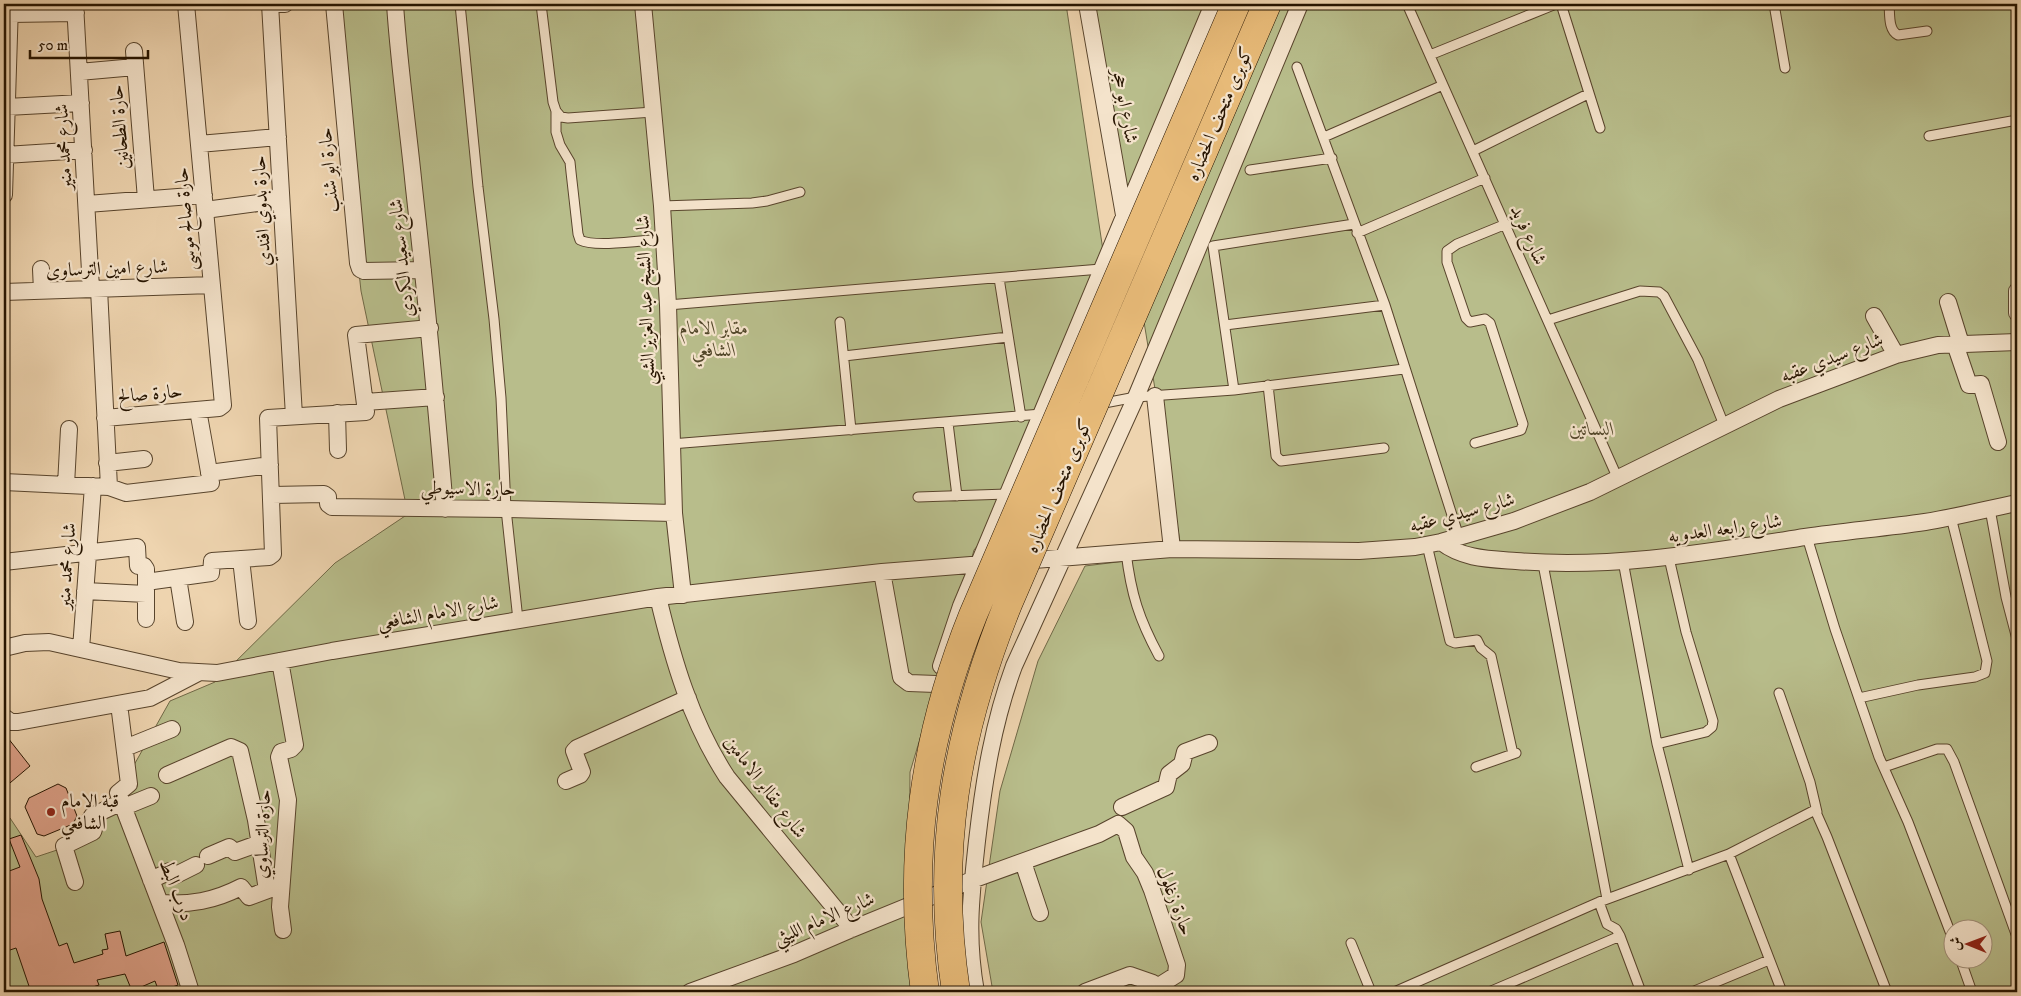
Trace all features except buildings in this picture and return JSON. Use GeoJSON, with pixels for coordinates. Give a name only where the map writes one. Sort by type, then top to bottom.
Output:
{"type":"FeatureCollection","features":[{"type":"Feature","properties":{"kind":"highway","name":"كوبرى متحف الحضاره"},"geometry":{"type":"LineString","coordinates":[[925,992],[918,927],[920,821],[930,750],[948,681],[973,615],[1236,4]]}},
{"type":"Feature","properties":{"kind":"highway","name":"كوبرى متحف الحضاره"},"geometry":{"type":"LineString","coordinates":[[956,992],[948,919],[948,847],[957,775],[975,698],[1008,604],[1267,4]]}},
{"type":"Feature","properties":{"kind":"street","name":"حارة صالح موسى"},"geometry":{"type":"LineString","coordinates":[[186,4],[223,405],[220,408],[198,410]]}},
{"type":"Feature","properties":{"kind":"street","name":"حارة بدوي افندي"},"geometry":{"type":"LineString","coordinates":[[275,4],[278,137],[294,416]]}},
{"type":"Feature","properties":{"kind":"street","name":"حارة ابو شنب"},"geometry":{"type":"LineString","coordinates":[[334,4],[360,269],[364,271],[423,270]]}},
{"type":"Feature","properties":{"kind":"street","name":"شارع سعيد الكردي"},"geometry":{"type":"LineString","coordinates":[[395,4],[398,63],[408,131],[430,328],[445,508]]}},
{"type":"Feature","properties":{"kind":"street","name":"شارع الشيخ عبد العزيز الشبي"},"geometry":{"type":"LineString","coordinates":[[643,4],[662,206],[668,306],[674,514],[683,595]]}},
{"type":"Feature","properties":{"kind":"street","name":"شارع ابو حجر"},"geometry":{"type":"LineString","coordinates":[[1086,4],[1124,215]]}},
{"type":"Feature","properties":{"kind":"street"},"geometry":{"type":"LineString","coordinates":[[976,992],[969,937],[972,880],[986,766],[1002,700],[1014,666],[1136,397],[1300,4]]}},
{"type":"Feature","properties":{"kind":"street"},"geometry":{"type":"LineString","coordinates":[[4,195],[6,40],[10,9],[76,8]]}},
{"type":"Feature","properties":{"kind":"street","name":"شارع محمد منير"},"geometry":{"type":"LineString","coordinates":[[76,8],[87,204],[108,463],[101,487],[88,552],[81,649]]}},
{"type":"Feature","properties":{"kind":"street"},"geometry":{"type":"LineString","coordinates":[[918,992],[912,941],[911,905],[914,804],[925,732],[936,684],[960,606],[1210,11],[1285,38]]}},
{"type":"Feature","properties":{"kind":"street"},"geometry":{"type":"LineString","coordinates":[[1199,36],[1285,38]]}},
{"type":"Feature","properties":{"kind":"street","name":"حارة الطحانين"},"geometry":{"type":"LineString","coordinates":[[79,72],[134,59],[146,199]]}},
{"type":"Feature","properties":{"kind":"street"},"geometry":{"type":"LineString","coordinates":[[6,107],[81,103]]}},
{"type":"Feature","properties":{"kind":"street"},"geometry":{"type":"LineString","coordinates":[[199,144],[278,137]]}},
{"type":"Feature","properties":{"kind":"street"},"geometry":{"type":"LineString","coordinates":[[5,155],[84,150]]}},
{"type":"Feature","properties":{"kind":"street"},"geometry":{"type":"LineString","coordinates":[[87,204],[146,199],[204,202],[281,200]]}},
{"type":"Feature","properties":{"kind":"street"},"geometry":{"type":"LineString","coordinates":[[41,269],[42,291]]}},
{"type":"Feature","properties":{"kind":"street","name":"شارع امين الترساوى"},"geometry":{"type":"LineString","coordinates":[[4,292],[212,285]]}},
{"type":"Feature","properties":{"kind":"street"},"geometry":{"type":"LineString","coordinates":[[2017,291],[2017,313]]}},
{"type":"Feature","properties":{"kind":"street"},"geometry":{"type":"LineString","coordinates":[[1948,302],[1969,385],[1981,384],[1998,442]]}},
{"type":"Feature","properties":{"kind":"street"},"geometry":{"type":"LineString","coordinates":[[1874,316],[1896,355]]}},
{"type":"Feature","properties":{"kind":"street"},"geometry":{"type":"LineString","coordinates":[[85,591],[146,588],[178,578],[211,573],[212,561],[269,557],[273,554],[268,418],[366,412],[356,335],[430,328]]}},
{"type":"Feature","properties":{"kind":"street","name":"شارع سيدي عقبه"},"geometry":{"type":"LineString","coordinates":[[882,572],[1172,549],[1387,550],[1434,544],[1514,521],[1590,492],[1724,425],[1779,400],[1896,355],[1921,348],[1958,344],[2017,342]]}},
{"type":"Feature","properties":{"kind":"street"},"geometry":{"type":"LineString","coordinates":[[1156,396],[1172,549]]}},
{"type":"Feature","properties":{"kind":"street"},"geometry":{"type":"LineString","coordinates":[[365,402],[436,397]]}},
{"type":"Feature","properties":{"kind":"street"},"geometry":{"type":"LineString","coordinates":[[4,482],[101,487],[126,492],[211,483],[198,410]]}},
{"type":"Feature","properties":{"kind":"street","name":"حارة صالح"},"geometry":{"type":"LineString","coordinates":[[105,418],[198,410]]}},
{"type":"Feature","properties":{"kind":"street"},"geometry":{"type":"LineString","coordinates":[[337,413],[338,450]]}},
{"type":"Feature","properties":{"kind":"street"},"geometry":{"type":"LineString","coordinates":[[66,485],[69,429]]}},
{"type":"Feature","properties":{"kind":"street"},"geometry":{"type":"LineString","coordinates":[[108,463],[144,459]]}},
{"type":"Feature","properties":{"kind":"street"},"geometry":{"type":"LineString","coordinates":[[209,473],[270,465]]}},
{"type":"Feature","properties":{"kind":"street","name":"حارة الاسيوطي"},"geometry":{"type":"LineString","coordinates":[[272,495],[324,494],[328,497],[328,504],[332,508],[506,509],[674,514]]}},
{"type":"Feature","properties":{"kind":"street","name":"شارع رابعه العدويه"},"geometry":{"type":"LineString","coordinates":[[1434,544],[1474,558],[1544,564],[1669,558],[1807,537],[1927,522],[2017,503]]}},
{"type":"Feature","properties":{"kind":"street"},"geometry":{"type":"LineString","coordinates":[[4,562],[137,547],[138,565],[145,567],[146,619]]}},
{"type":"Feature","properties":{"kind":"street"},"geometry":{"type":"LineString","coordinates":[[241,559],[248,621]]}},
{"type":"Feature","properties":{"kind":"street"},"geometry":{"type":"LineString","coordinates":[[882,572],[901,677],[909,683],[936,684]]}},
{"type":"Feature","properties":{"kind":"street","name":"شارع الامام الشافعي"},"geometry":{"type":"LineString","coordinates":[[4,648],[25,643],[49,642],[179,671],[217,673],[658,597],[882,572]]}},
{"type":"Feature","properties":{"kind":"street"},"geometry":{"type":"LineString","coordinates":[[178,578],[185,622]]}},
{"type":"Feature","properties":{"kind":"street","name":"شارع مقاابر الامامين"},"geometry":{"type":"LineString","coordinates":[[658,597],[673,659],[712,753],[727,777],[852,929]]}},
{"type":"Feature","properties":{"kind":"street","name":"حارة الترساوي"},"geometry":{"type":"LineString","coordinates":[[280,661],[295,745],[291,749],[279,754],[288,800],[274,888],[280,907],[282,930]]}},
{"type":"Feature","properties":{"kind":"street"},"geometry":{"type":"LineString","coordinates":[[4,717],[11,722],[18,722],[150,698],[198,672]]}},
{"type":"Feature","properties":{"kind":"street"},"geometry":{"type":"LineString","coordinates":[[566,781],[580,775],[582,772],[574,751],[576,748],[688,698]]}},
{"type":"Feature","properties":{"kind":"street"},"geometry":{"type":"LineString","coordinates":[[120,704],[129,784],[118,791],[123,805]]}},
{"type":"Feature","properties":{"kind":"street"},"geometry":{"type":"LineString","coordinates":[[125,748],[172,729]]}},
{"type":"Feature","properties":{"kind":"street"},"geometry":{"type":"LineString","coordinates":[[972,880],[1099,834],[1118,824],[1120,801],[1166,787],[1169,774],[1182,764],[1185,752],[1209,743]]}},
{"type":"Feature","properties":{"kind":"street"},"geometry":{"type":"LineString","coordinates":[[160,903],[181,905],[202,902],[223,896],[241,887],[247,897],[274,888],[260,843],[240,751],[231,746],[167,775]]}},
{"type":"Feature","properties":{"kind":"street"},"geometry":{"type":"LineString","coordinates":[[75,882],[64,846],[93,832],[90,820],[92,816],[150,796]]}},
{"type":"Feature","properties":{"kind":"street","name":"درب البط"},"geometry":{"type":"LineString","coordinates":[[123,805],[191,992]]}},
{"type":"Feature","properties":{"kind":"street","name":"حارة زغلول"},"geometry":{"type":"LineString","coordinates":[[1118,824],[1126,831],[1134,857],[1144,873],[1177,966],[1176,975],[1158,990]]}},
{"type":"Feature","properties":{"kind":"street"},"geometry":{"type":"LineString","coordinates":[[151,880],[170,871],[176,875],[229,847],[235,852],[260,843]]}},
{"type":"Feature","properties":{"kind":"street"},"geometry":{"type":"LineString","coordinates":[[1023,862],[1040,913]]}},
{"type":"Feature","properties":{"kind":"street","name":"شارع الامام الليثي"},"geometry":{"type":"LineString","coordinates":[[690,992],[794,954],[972,880]]}},
{"type":"Feature","properties":{"kind":"street"},"geometry":{"type":"LineString","coordinates":[[1085,992],[1130,975],[1153,984],[1158,990]]}},
{"type":"Feature","properties":{"kind":"lane"},"geometry":{"type":"LineString","coordinates":[[460,4],[478,187],[494,319],[501,398],[506,509],[518,620]]}},
{"type":"Feature","properties":{"kind":"lane"},"geometry":{"type":"LineString","coordinates":[[541,4],[553,102],[556,111],[556,132],[560,145],[570,162],[580,240],[587,243],[603,243],[664,238]]}},
{"type":"Feature","properties":{"kind":"lane","name":"شارع فريد"},"geometry":{"type":"LineString","coordinates":[[1407,4],[1618,479]]}},
{"type":"Feature","properties":{"kind":"lane"},"geometry":{"type":"LineString","coordinates":[[1430,55],[1556,4]]}},
{"type":"Feature","properties":{"kind":"lane"},"geometry":{"type":"LineString","coordinates":[[1560,4],[1600,128]]}},
{"type":"Feature","properties":{"kind":"lane"},"geometry":{"type":"LineString","coordinates":[[1774,4],[1785,68]]}},
{"type":"Feature","properties":{"kind":"lane"},"geometry":{"type":"LineString","coordinates":[[1889,4],[1891,27],[1894,33],[1898,35],[1927,31]]}},
{"type":"Feature","properties":{"kind":"lane"},"geometry":{"type":"LineString","coordinates":[[1297,67],[1385,305],[1459,537]]}},
{"type":"Feature","properties":{"kind":"lane"},"geometry":{"type":"LineString","coordinates":[[1324,138],[1443,85]]}},
{"type":"Feature","properties":{"kind":"lane"},"geometry":{"type":"LineString","coordinates":[[1472,150],[1588,94]]}},
{"type":"Feature","properties":{"kind":"lane"},"geometry":{"type":"LineString","coordinates":[[556,111],[561,117],[568,118],[653,112]]}},
{"type":"Feature","properties":{"kind":"lane"},"geometry":{"type":"LineString","coordinates":[[1929,136],[2017,120]]}},
{"type":"Feature","properties":{"kind":"lane"},"geometry":{"type":"LineString","coordinates":[[1250,170],[1332,158]]}},
{"type":"Feature","properties":{"kind":"lane"},"geometry":{"type":"LineString","coordinates":[[1234,390],[1214,246],[1356,228],[1485,178]]}},
{"type":"Feature","properties":{"kind":"lane"},"geometry":{"type":"LineString","coordinates":[[662,206],[752,204],[767,202],[800,192]]}},
{"type":"Feature","properties":{"kind":"lane"},"geometry":{"type":"LineString","coordinates":[[1475,443],[1521,430],[1523,424],[1490,323],[1485,319],[1470,322],[1466,318],[1447,262],[1447,251],[1457,244],[1506,224]]}},
{"type":"Feature","properties":{"kind":"lane"},"geometry":{"type":"LineString","coordinates":[[668,306],[1102,269]]}},
{"type":"Feature","properties":{"kind":"lane"},"geometry":{"type":"LineString","coordinates":[[999,278],[1020,417]]}},
{"type":"Feature","properties":{"kind":"lane"},"geometry":{"type":"LineString","coordinates":[[1548,320],[1640,291],[1659,292],[1664,296],[1690,344],[1724,425]]}},
{"type":"Feature","properties":{"kind":"lane"},"geometry":{"type":"LineString","coordinates":[[1225,325],[1385,305]]}},
{"type":"Feature","properties":{"kind":"lane"},"geometry":{"type":"LineString","coordinates":[[840,322],[851,430]]}},
{"type":"Feature","properties":{"kind":"lane"},"geometry":{"type":"LineString","coordinates":[[844,356],[1008,337]]}},
{"type":"Feature","properties":{"kind":"lane"},"geometry":{"type":"LineString","coordinates":[[1079,408],[1136,397],[1234,390],[1404,369]]}},
{"type":"Feature","properties":{"kind":"lane"},"geometry":{"type":"LineString","coordinates":[[1268,385],[1276,456],[1278,459],[1284,461],[1384,448]]}},
{"type":"Feature","properties":{"kind":"lane"},"geometry":{"type":"LineString","coordinates":[[671,444],[1020,417],[1069,409]]}},
{"type":"Feature","properties":{"kind":"lane"},"geometry":{"type":"LineString","coordinates":[[948,423],[957,496]]}},
{"type":"Feature","properties":{"kind":"lane"},"geometry":{"type":"LineString","coordinates":[[918,496],[1007,494]]}},
{"type":"Feature","properties":{"kind":"lane"},"geometry":{"type":"LineString","coordinates":[[1990,509],[2006,596],[2017,639]]}},
{"type":"Feature","properties":{"kind":"lane"},"geometry":{"type":"LineString","coordinates":[[1859,698],[1896,689],[1985,674],[1987,660],[1951,517]]}},
{"type":"Feature","properties":{"kind":"lane"},"geometry":{"type":"LineString","coordinates":[[1807,537],[1859,698],[1884,768],[1908,822],[1945,918]]}},
{"type":"Feature","properties":{"kind":"lane"},"geometry":{"type":"LineString","coordinates":[[1434,544],[1450,641],[1455,643],[1477,640],[1481,648],[1491,656],[1515,753],[1476,767]]}},
{"type":"Feature","properties":{"kind":"lane"},"geometry":{"type":"LineString","coordinates":[[1126,552],[1136,608],[1159,656]]}},
{"type":"Feature","properties":{"kind":"lane"},"geometry":{"type":"LineString","coordinates":[[1657,744],[1706,732],[1712,727],[1713,721],[1686,632],[1669,558]]}},
{"type":"Feature","properties":{"kind":"lane"},"geometry":{"type":"LineString","coordinates":[[1623,561],[1657,744],[1689,870]]}},
{"type":"Feature","properties":{"kind":"lane"},"geometry":{"type":"LineString","coordinates":[[1544,564],[1607,924],[1615,928],[1620,936],[1641,992]]}},
{"type":"Feature","properties":{"kind":"lane"},"geometry":{"type":"LineString","coordinates":[[1779,693],[1810,782],[1817,812],[1887,992]]}},
{"type":"Feature","properties":{"kind":"lane"},"geometry":{"type":"LineString","coordinates":[[1884,768],[1937,749],[1947,749],[1954,762],[2017,938]]}},
{"type":"Feature","properties":{"kind":"lane"},"geometry":{"type":"LineString","coordinates":[[1394,992],[1419,988],[1603,901],[1729,854],[1815,810],[1817,812]]}},
{"type":"Feature","properties":{"kind":"lane"},"geometry":{"type":"LineString","coordinates":[[1729,854],[1782,992]]}},
{"type":"Feature","properties":{"kind":"lane"},"geometry":{"type":"LineString","coordinates":[[1490,992],[1620,936]]}},
{"type":"Feature","properties":{"kind":"lane"},"geometry":{"type":"LineString","coordinates":[[1350,943],[1371,992]]}},
{"type":"Feature","properties":{"kind":"lane"},"geometry":{"type":"LineString","coordinates":[[1692,992],[1769,960]]}},
{"type":"Feature","properties":{"kind":"lane"},"geometry":{"type":"LineString","coordinates":[[1964,968],[1972,992]]}},
{"type":"Feature","properties":{"kind":"green space","name":"مقابر الامام الشافعي"},"geometry":{"type":"Polygon","coordinates":[[[330,4],[1066,4],[1107,277],[1010,507],[974,550],[910,772],[909,884],[918,992],[4,992],[4,823],[10,818],[36,857],[93,838],[170,701],[215,682],[335,563],[408,514],[361,291],[330,4]]]}},
{"type":"Feature","properties":{"kind":"green space","name":"البساتين"},"geometry":{"type":"Polygon","coordinates":[[[1092,4],[2017,4],[2017,992],[993,992],[981,922],[1000,791],[1038,661],[1085,566],[1182,554],[1092,4]]]}},
{"type":"Feature","properties":{"kind":"place","name":"قبة الامام الشافعي"},"geometry":{"type":"Point","coordinates":[51,812]}}]}
